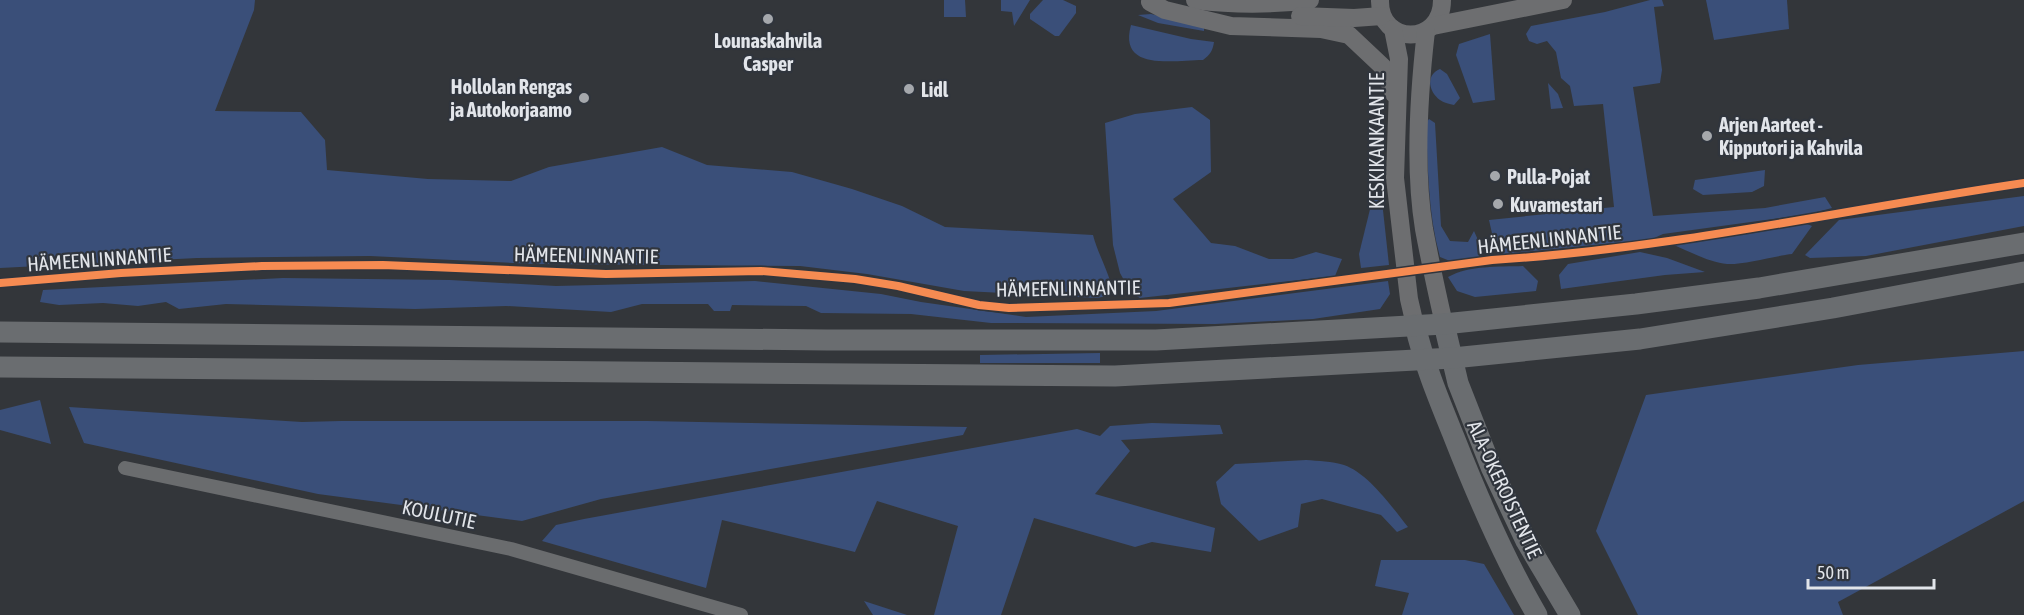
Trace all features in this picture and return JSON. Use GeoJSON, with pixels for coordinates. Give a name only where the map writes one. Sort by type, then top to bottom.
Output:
{"type":"FeatureCollection","features":[{"type":"Feature","properties":{"kind":"main road"},"geometry":{"type":"LineString","coordinates":[[1195,0],[1229,4],[1282,4],[1310,0]]}},
{"type":"Feature","properties":{"kind":"main road"},"geometry":{"type":"LineString","coordinates":[[1442,0],[1442,10],[1430,28],[1420,109],[1420,178],[1424,227],[1444,324]]}},
{"type":"Feature","properties":{"kind":"main road"},"geometry":{"type":"LineString","coordinates":[[1146,1],[1241,16],[1354,18],[1385,15],[1409,35],[1430,28],[1563,0]]}},
{"type":"Feature","properties":{"kind":"main road"},"geometry":{"type":"LineString","coordinates":[[1146,1],[1166,10],[1231,26],[1321,29],[1349,35],[1383,67],[1397,100]]}},
{"type":"Feature","properties":{"kind":"main road","name":"KESKIKANKAANTIE"},"geometry":{"type":"LineString","coordinates":[[1385,15],[1399,58],[1395,178],[1409,299],[1415,325]]}},
{"type":"Feature","properties":{"kind":"main road"},"geometry":{"type":"LineString","coordinates":[[0,332],[779,340],[1156,340],[1444,324],[1636,304],[1759,288],[2024,243]]}},
{"type":"Feature","properties":{"kind":"main road"},"geometry":{"type":"LineString","coordinates":[[0,367],[1115,376],[1453,358],[1640,339],[1833,308],[2024,272]]}},
{"type":"Feature","properties":{"kind":"main road","name":"ALA-OKEROISTENTIE"},"geometry":{"type":"LineString","coordinates":[[1444,324],[1458,382],[1491,467],[1526,541],[1570,615]]}},
{"type":"Feature","properties":{"kind":"main road","name":"ALA-OKEROISTENTIE"},"geometry":{"type":"LineString","coordinates":[[1415,325],[1423,359],[1468,473],[1502,548],[1537,615]]}},
{"type":"Feature","properties":{"kind":"street","name":"KOULUTIE"},"geometry":{"type":"LineString","coordinates":[[125,468],[511,549],[741,615]]}},
{"type":"Feature","properties":{"kind":"shaded area"},"geometry":{"type":"Polygon","coordinates":[[[0,0],[255,0],[254,10],[215,111],[301,112],[325,140],[327,170],[428,179],[511,181],[549,167],[662,147],[707,165],[792,172],[902,206],[945,227],[1093,235],[1112,288],[1107,296],[1097,298],[964,291],[867,274],[800,266],[534,264],[370,256],[197,258],[0,268],[0,0]]]}},
{"type":"Feature","properties":{"kind":"shaded area"},"geometry":{"type":"Polygon","coordinates":[[[944,0],[965,0],[966,17],[944,17],[944,0]]]}},
{"type":"Feature","properties":{"kind":"shaded area"},"geometry":{"type":"Polygon","coordinates":[[[1001,0],[1030,0],[1014,26],[1012,12],[1001,11],[1001,0]]]}},
{"type":"Feature","properties":{"kind":"shaded area"},"geometry":{"type":"Polygon","coordinates":[[[1043,0],[1063,0],[1076,6],[1076,13],[1059,36],[1055,36],[1030,19],[1030,14],[1043,0]]]}},
{"type":"Feature","properties":{"kind":"shaded area"},"geometry":{"type":"Polygon","coordinates":[[[1650,0],[1662,0],[1664,6],[1654,7],[1662,70],[1660,83],[1633,87],[1653,216],[1765,208],[1825,197],[1832,208],[1809,214],[1663,234],[1652,239],[1504,254],[1496,251],[1489,220],[1614,207],[1603,104],[1574,106],[1570,86],[1561,78],[1556,52],[1547,41],[1537,44],[1529,41],[1526,34],[1531,26],[1605,12],[1650,0]]]}},
{"type":"Feature","properties":{"kind":"shaded area"},"geometry":{"type":"Polygon","coordinates":[[[1706,0],[1787,0],[1789,29],[1714,40],[1706,0]]]}},
{"type":"Feature","properties":{"kind":"shaded area"},"geometry":{"type":"Polygon","coordinates":[[[1151,14],[1204,27],[1204,31],[1158,23],[1138,15],[1151,14]]]}},
{"type":"Feature","properties":{"kind":"shaded area"},"geometry":{"type":"Polygon","coordinates":[[[1131,25],[1214,42],[1214,45],[1203,60],[1151,60],[1140,57],[1133,50],[1129,40],[1131,25]]]}},
{"type":"Feature","properties":{"kind":"shaded area"},"geometry":{"type":"Polygon","coordinates":[[[1490,34],[1495,100],[1473,103],[1456,55],[1459,44],[1490,34]]]}},
{"type":"Feature","properties":{"kind":"shaded area"},"geometry":{"type":"Polygon","coordinates":[[[1440,69],[1447,74],[1460,98],[1454,105],[1440,100],[1431,88],[1432,75],[1440,69]]]}},
{"type":"Feature","properties":{"kind":"shaded area"},"geometry":{"type":"Polygon","coordinates":[[[1548,83],[1558,94],[1563,108],[1551,109],[1548,83]]]}},
{"type":"Feature","properties":{"kind":"shaded area"},"geometry":{"type":"Polygon","coordinates":[[[1192,107],[1210,120],[1211,172],[1173,199],[1211,243],[1235,246],[1269,259],[1293,259],[1316,252],[1342,259],[1335,276],[1140,298],[1131,293],[1120,273],[1113,245],[1105,123],[1135,114],[1192,107]]]}},
{"type":"Feature","properties":{"kind":"shaded area"},"geometry":{"type":"Polygon","coordinates":[[[1429,119],[1435,123],[1441,226],[1450,241],[1468,242],[1474,231],[1482,249],[1479,257],[1450,261],[1440,257],[1429,191],[1426,123],[1429,119]]]}},
{"type":"Feature","properties":{"kind":"shaded area"},"geometry":{"type":"Polygon","coordinates":[[[1765,170],[1764,186],[1752,192],[1703,195],[1693,189],[1695,180],[1765,170]]]}},
{"type":"Feature","properties":{"kind":"shaded area"},"geometry":{"type":"Polygon","coordinates":[[[1381,192],[1389,265],[1361,268],[1359,254],[1374,193],[1381,192]]]}},
{"type":"Feature","properties":{"kind":"shaded area"},"geometry":{"type":"Polygon","coordinates":[[[2024,196],[2024,226],[1866,256],[1810,258],[1805,255],[1839,220],[2024,196]]]}},
{"type":"Feature","properties":{"kind":"shaded area"},"geometry":{"type":"Polygon","coordinates":[[[1807,224],[1812,226],[1792,254],[1750,262],[1721,263],[1674,245],[1807,224]]]}},
{"type":"Feature","properties":{"kind":"shaded area"},"geometry":{"type":"Polygon","coordinates":[[[1640,252],[1667,258],[1705,272],[1561,289],[1559,275],[1568,264],[1640,252]]]}},
{"type":"Feature","properties":{"kind":"shaded area"},"geometry":{"type":"Polygon","coordinates":[[[1523,266],[1538,281],[1536,291],[1475,297],[1457,291],[1448,277],[1466,270],[1523,266]]]}},
{"type":"Feature","properties":{"kind":"shaded area"},"geometry":{"type":"Polygon","coordinates":[[[283,278],[450,280],[556,286],[755,281],[881,294],[1026,317],[1156,311],[1388,281],[1390,294],[1380,309],[1313,319],[1215,324],[991,323],[911,314],[821,313],[806,306],[732,305],[730,311],[714,311],[708,304],[642,304],[611,312],[506,306],[415,309],[226,304],[179,309],[166,302],[138,306],[103,303],[59,305],[40,302],[43,290],[283,278]]]}},
{"type":"Feature","properties":{"kind":"shaded area"},"geometry":{"type":"Polygon","coordinates":[[[2024,351],[2024,501],[1838,602],[1843,615],[1638,615],[1596,531],[1646,395],[1858,365],[2024,351]]]}},
{"type":"Feature","properties":{"kind":"shaded area"},"geometry":{"type":"Polygon","coordinates":[[[1100,353],[1100,363],[980,363],[980,355],[1100,353]]]}},
{"type":"Feature","properties":{"kind":"shaded area"},"geometry":{"type":"Polygon","coordinates":[[[40,400],[51,444],[0,430],[0,410],[40,400]]]}},
{"type":"Feature","properties":{"kind":"shaded area"},"geometry":{"type":"Polygon","coordinates":[[[69,407],[302,422],[648,421],[967,427],[963,435],[601,499],[522,521],[318,494],[84,443],[69,407]]]}},
{"type":"Feature","properties":{"kind":"shaded area"},"geometry":{"type":"Polygon","coordinates":[[[1152,423],[1220,425],[1223,434],[1121,440],[1130,451],[1095,494],[1215,528],[1211,552],[1152,542],[1135,547],[1034,518],[1001,615],[934,615],[958,526],[877,501],[855,552],[722,520],[706,588],[542,541],[556,525],[584,519],[1077,429],[1100,436],[1110,426],[1152,423]]]}},
{"type":"Feature","properties":{"kind":"shaded area"},"geometry":{"type":"Polygon","coordinates":[[[1306,460],[1335,463],[1353,469],[1371,483],[1408,527],[1397,532],[1381,515],[1322,499],[1301,504],[1298,527],[1259,541],[1221,504],[1216,482],[1235,464],[1306,460]]]}},
{"type":"Feature","properties":{"kind":"shaded area"},"geometry":{"type":"Polygon","coordinates":[[[1381,560],[1465,560],[1484,564],[1514,615],[1402,615],[1409,593],[1375,586],[1381,560]]]}},
{"type":"Feature","properties":{"kind":"shaded area"},"geometry":{"type":"Polygon","coordinates":[[[864,601],[907,615],[873,615],[864,601]]]}},
{"type":"Feature","properties":{"kind":"cycle path","name":"HÄMEENLINNANTIE"},"geometry":{"type":"LineString","coordinates":[[0,283],[121,273],[262,266],[383,265],[606,274],[761,271],[855,279],[898,286],[979,305],[1009,308],[1169,303],[1492,260],[1559,255],[1692,238],[2024,183]]}},
{"type":"Feature","properties":{"kind":"place","name":"Lounaskahvila Casper"},"geometry":{"type":"Point","coordinates":[768,19]}},
{"type":"Feature","properties":{"kind":"place","name":"Lidl"},"geometry":{"type":"Point","coordinates":[909,89]}},
{"type":"Feature","properties":{"kind":"place","name":"Hollolan Rengas ja Autokorjaamo"},"geometry":{"type":"Point","coordinates":[584,98]}},
{"type":"Feature","properties":{"kind":"place","name":"Arjen Aarteet - Kipputori ja Kahvila"},"geometry":{"type":"Point","coordinates":[1707,136]}},
{"type":"Feature","properties":{"kind":"place","name":"Pulla-Pojat"},"geometry":{"type":"Point","coordinates":[1495,176]}},
{"type":"Feature","properties":{"kind":"place","name":"Kuvamestari"},"geometry":{"type":"Point","coordinates":[1498,204]}}]}
